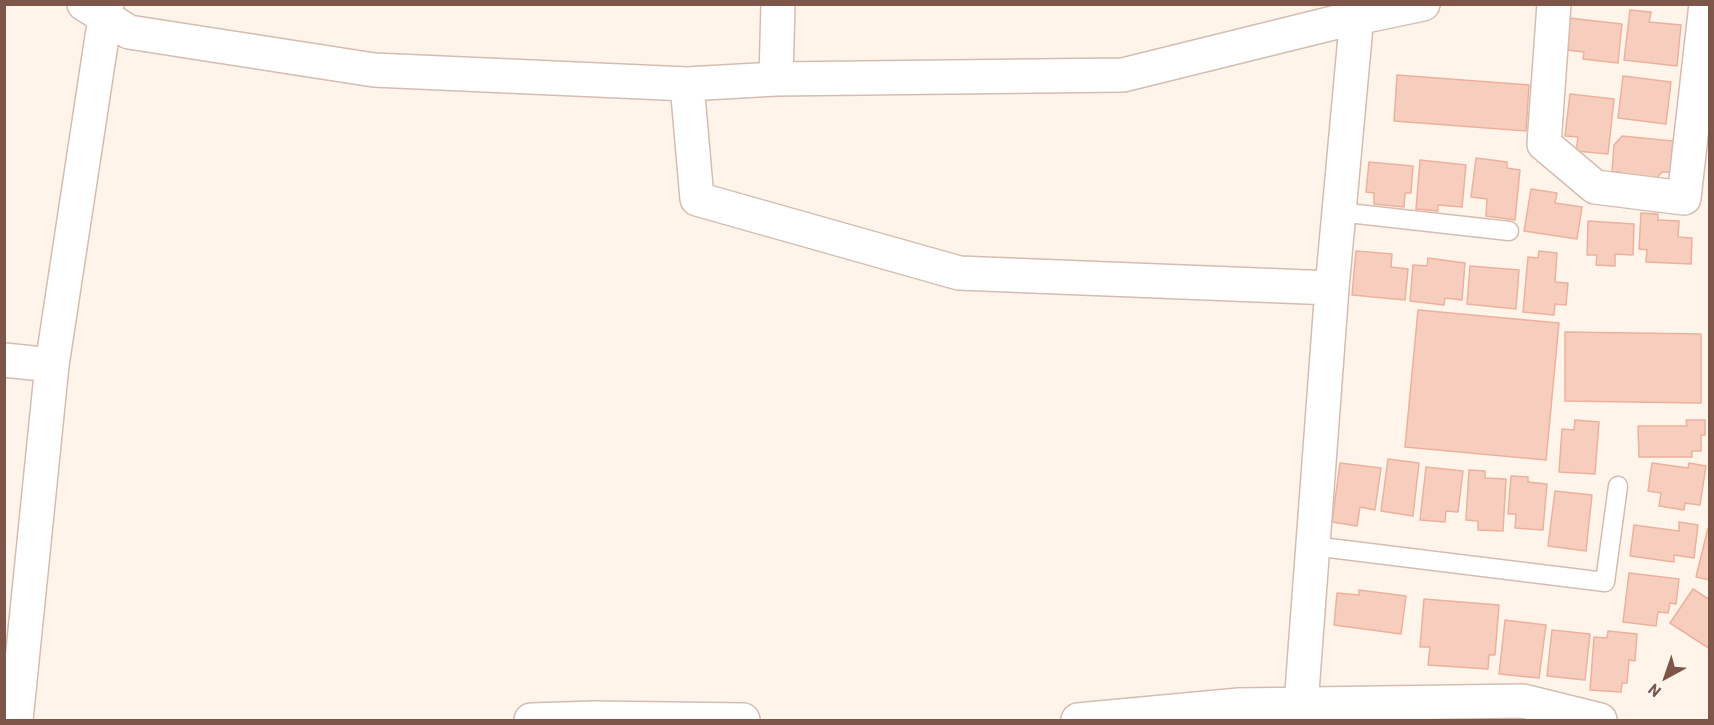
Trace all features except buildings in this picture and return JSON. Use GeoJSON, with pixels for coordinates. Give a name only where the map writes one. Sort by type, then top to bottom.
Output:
{"type":"FeatureCollection","features":[{"type":"Feature","properties":{"kind":"street"},"geometry":{"type":"LineString","coordinates":[[776,79],[778,4]]}},
{"type":"Feature","properties":{"kind":"street"},"geometry":{"type":"LineString","coordinates":[[16,720],[52,365],[99,9],[129,32],[374,70],[687,84],[776,79],[1124,75],[1358,11],[1423,4]]}},
{"type":"Feature","properties":{"kind":"street"},"geometry":{"type":"LineString","coordinates":[[1554,4],[1544,144],[1595,187],[1684,198],[1706,4]]}},
{"type":"Feature","properties":{"kind":"street"},"geometry":{"type":"LineString","coordinates":[[1301,705],[1332,288],[1358,11]]}},
{"type":"Feature","properties":{"kind":"street"},"geometry":{"type":"LineString","coordinates":[[687,84],[697,199],[959,273],[1332,288]]}},
{"type":"Feature","properties":{"kind":"street"},"geometry":{"type":"LineString","coordinates":[[4,360],[52,365]]}},
{"type":"Feature","properties":{"kind":"street"},"geometry":{"type":"LineString","coordinates":[[1078,720],[1239,713],[1301,705],[1523,701],[1600,720]]}},
{"type":"Feature","properties":{"kind":"street"},"geometry":{"type":"LineString","coordinates":[[531,720],[742,720]]}},
{"type":"Feature","properties":{"kind":"lane"},"geometry":{"type":"LineString","coordinates":[[1339,212],[1509,231]]}},
{"type":"Feature","properties":{"kind":"lane"},"geometry":{"type":"LineString","coordinates":[[1313,546],[1605,582],[1618,486]]}}]}
